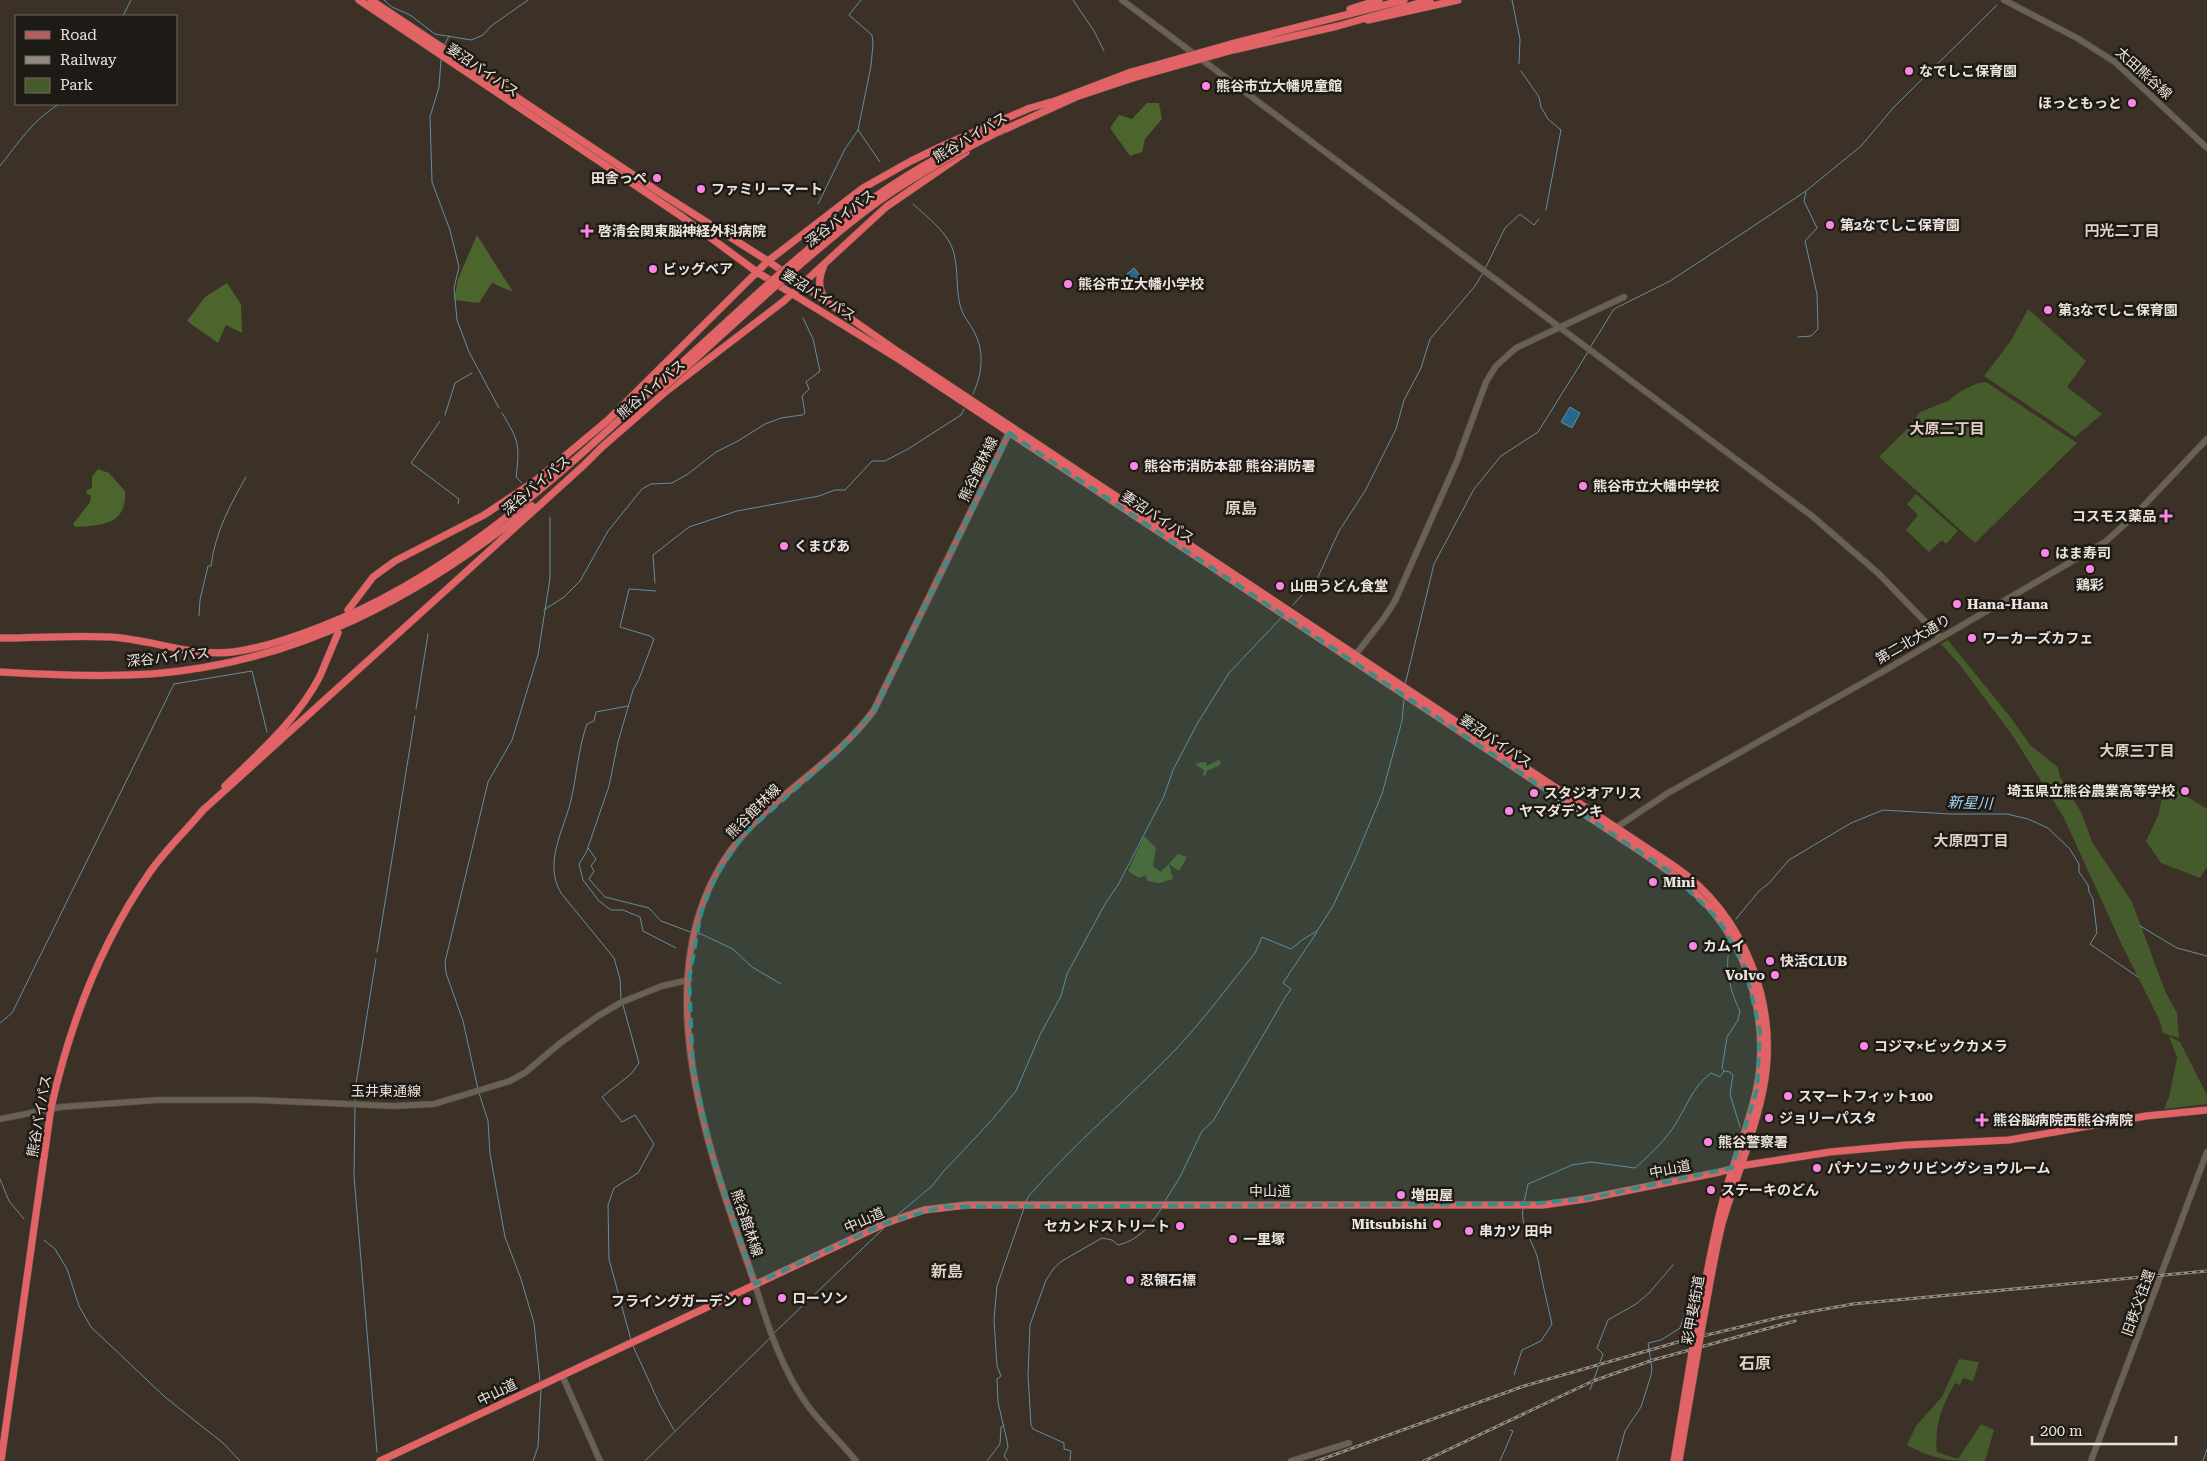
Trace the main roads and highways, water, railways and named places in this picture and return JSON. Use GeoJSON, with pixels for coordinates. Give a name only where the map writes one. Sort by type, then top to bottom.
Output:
{"type":"FeatureCollection","features":[{"type":"Feature","properties":{"kind":"highway","name":"妻沼バイパス"},"geometry":{"type":"LineString","coordinates":[[359,0],[768,262],[900,353],[1376,672],[1613,829],[1683,873],[1698,885],[1730,923],[1752,965],[1763,999],[1767,1054],[1763,1091],[1740,1166]]}},
{"type":"Feature","properties":{"kind":"highway","name":"妻沼バイパス"},"geometry":{"type":"LineString","coordinates":[[371,0],[443,53],[682,216],[757,272],[868,339],[1354,657]]}},
{"type":"Feature","properties":{"kind":"highway"},"geometry":{"type":"LineString","coordinates":[[1300,28],[1379,0]]}},
{"type":"Feature","properties":{"kind":"highway","name":"熊谷バイパス"},"geometry":{"type":"LineString","coordinates":[[602,447],[684,377],[793,293],[886,207],[1003,126],[1050,102],[1132,75],[1404,0]]}},
{"type":"Feature","properties":{"kind":"highway","name":"熊谷バイパス"},"geometry":{"type":"LineString","coordinates":[[1232,47],[1338,26],[1430,0]]}},
{"type":"Feature","properties":{"kind":"highway"},"geometry":{"type":"LineString","coordinates":[[1338,26],[1393,16],[1458,0]]}},
{"type":"Feature","properties":{"kind":"highway","name":"熊谷バイパス"},"geometry":{"type":"LineString","coordinates":[[1003,126],[1132,75]]}},
{"type":"Feature","properties":{"kind":"highway"},"geometry":{"type":"LineString","coordinates":[[554,479],[560,468],[757,272],[863,188],[911,160],[1030,108],[1050,102]]}},
{"type":"Feature","properties":{"kind":"highway","name":"深谷バイパス"},"geometry":{"type":"LineString","coordinates":[[0,638],[111,637],[178,649],[231,652],[260,647],[298,636],[351,615],[420,578],[510,515],[813,254],[865,212],[930,168],[1003,126]]}},
{"type":"Feature","properties":{"kind":"highway"},"geometry":{"type":"LineString","coordinates":[[825,263],[818,280],[819,287],[826,301]]}},
{"type":"Feature","properties":{"kind":"highway","name":"深谷バイパス"},"geometry":{"type":"LineString","coordinates":[[0,672],[107,676],[152,674],[200,668],[254,656],[299,643],[358,620],[431,580],[474,551],[602,447],[662,385]]}},
{"type":"Feature","properties":{"kind":"highway"},"geometry":{"type":"LineString","coordinates":[[348,610],[373,577],[395,561],[484,515],[535,481],[608,420]]}},
{"type":"Feature","properties":{"kind":"highway"},"geometry":{"type":"LineString","coordinates":[[202,812],[602,447]]}},
{"type":"Feature","properties":{"kind":"highway"},"geometry":{"type":"LineString","coordinates":[[202,812],[284,727],[319,676],[338,633]]}},
{"type":"Feature","properties":{"kind":"highway","name":"熊谷バイパス"},"geometry":{"type":"LineString","coordinates":[[1,1461],[51,1108],[62,1060],[82,999],[100,957],[127,908],[150,872],[175,839],[202,812]]}},
{"type":"Feature","properties":{"kind":"highway","name":"妻沼バイパス"},"geometry":{"type":"LineString","coordinates":[[1613,829],[1693,890],[1720,920],[1746,967],[1756,1002],[1759,1022],[1759,1073],[1752,1108],[1732,1168]]}},
{"type":"Feature","properties":{"kind":"highway","name":"中山道"},"geometry":{"type":"LineString","coordinates":[[380,1461],[886,1223],[942,1207],[1164,1204],[1558,1204],[1740,1166],[1866,1147],[2009,1140],[2146,1116],[2207,1110]]}},
{"type":"Feature","properties":{"kind":"highway","name":"彩甲斐街道"},"geometry":{"type":"LineString","coordinates":[[1699,1333],[1717,1245],[1740,1166]]}},
{"type":"Feature","properties":{"kind":"highway","name":"彩甲斐街道"},"geometry":{"type":"LineString","coordinates":[[1679,1461],[1714,1237],[1732,1168]]}},
{"type":"Feature","properties":{"kind":"highway","name":"彩甲斐街道"},"geometry":{"type":"LineString","coordinates":[[1674,1461],[1696,1351]]}},
{"type":"Feature","properties":{"kind":"main road","name":"熊谷館林線"},"geometry":{"type":"LineString","coordinates":[[754,1284],[716,1172],[705,1132],[693,1067],[688,980],[691,953],[700,912],[721,866],[734,847],[763,814],[841,749],[860,729],[874,710],[1009,433]]}},
{"type":"Feature","properties":{"kind":"water"},"geometry":{"type":"Polygon","coordinates":[[[1134,268],[1145,282],[1138,287],[1127,274],[1134,268]]]}},
{"type":"Feature","properties":{"kind":"water"},"geometry":{"type":"Polygon","coordinates":[[[1570,407],[1580,413],[1572,428],[1561,422],[1570,407]]]}},
{"type":"Feature","properties":{"kind":"waterway"},"geometry":{"type":"LineString","coordinates":[[124,15],[131,0]]}},
{"type":"Feature","properties":{"kind":"waterway"},"geometry":{"type":"LineString","coordinates":[[384,0],[392,7],[410,15],[435,34],[471,40],[483,35],[491,26],[528,0]]}},
{"type":"Feature","properties":{"kind":"waterway"},"geometry":{"type":"LineString","coordinates":[[818,204],[845,149],[858,130],[871,66],[873,44],[872,35],[849,15],[861,0]]}},
{"type":"Feature","properties":{"kind":"waterway"},"geometry":{"type":"LineString","coordinates":[[1073,0],[1094,31],[1104,51]]}},
{"type":"Feature","properties":{"kind":"waterway"},"geometry":{"type":"LineString","coordinates":[[1512,0],[1520,39],[1519,64]]}},
{"type":"Feature","properties":{"kind":"waterway"},"geometry":{"type":"LineString","coordinates":[[1591,346],[1614,309],[1670,281],[1731,241],[1806,191],[1861,146],[1893,108],[1997,5]]}},
{"type":"Feature","properties":{"kind":"waterway"},"geometry":{"type":"LineString","coordinates":[[444,46],[449,36]]}},
{"type":"Feature","properties":{"kind":"waterway"},"geometry":{"type":"LineString","coordinates":[[441,60],[439,87],[430,117],[432,182],[450,230],[459,267],[454,288],[457,320],[469,352],[499,408]]}},
{"type":"Feature","properties":{"kind":"waterway"},"geometry":{"type":"LineString","coordinates":[[1521,71],[1539,97],[1541,107],[1548,119],[1561,130],[1546,210]]}},
{"type":"Feature","properties":{"kind":"waterway"},"geometry":{"type":"LineString","coordinates":[[0,166],[33,125],[58,105]]}},
{"type":"Feature","properties":{"kind":"waterway"},"geometry":{"type":"LineString","coordinates":[[858,130],[880,162]]}},
{"type":"Feature","properties":{"kind":"waterway"},"geometry":{"type":"LineString","coordinates":[[1798,337],[1811,336],[1818,329],[1817,294],[1805,241],[1817,228],[1804,201],[1806,192]]}},
{"type":"Feature","properties":{"kind":"waterway"},"geometry":{"type":"LineString","coordinates":[[913,204],[943,233],[952,247],[960,304],[976,336],[981,352],[981,369],[973,394]]}},
{"type":"Feature","properties":{"kind":"waterway"},"geometry":{"type":"LineString","coordinates":[[1485,269],[1505,228],[1520,214],[1534,225],[1539,219]]}},
{"type":"Feature","properties":{"kind":"waterway"},"geometry":{"type":"LineString","coordinates":[[1293,605],[1318,577],[1339,531],[1365,491],[1396,429],[1404,400],[1421,368],[1430,339],[1475,286],[1483,273]]}},
{"type":"Feature","properties":{"kind":"waterway"},"geometry":{"type":"LineString","coordinates":[[544,610],[564,597],[580,581],[608,531],[642,489],[651,484],[672,483],[688,474],[716,452],[765,424],[781,418],[805,413],[802,396],[809,389],[806,382],[820,371],[813,339],[803,318]]}},
{"type":"Feature","properties":{"kind":"waterway"},"geometry":{"type":"LineString","coordinates":[[1405,685],[1434,564],[1474,489],[1501,456],[1538,432],[1588,352]]}},
{"type":"Feature","properties":{"kind":"waterway"},"geometry":{"type":"LineString","coordinates":[[445,415],[455,383],[472,373]]}},
{"type":"Feature","properties":{"kind":"waterway"},"geometry":{"type":"LineString","coordinates":[[655,583],[653,555],[689,527],[737,511],[819,496],[835,490],[845,490],[872,461],[885,461],[908,449],[961,415],[964,409]]}},
{"type":"Feature","properties":{"kind":"waterway"},"geometry":{"type":"LineString","coordinates":[[502,413],[515,437],[518,450],[516,477],[522,483]]}},
{"type":"Feature","properties":{"kind":"waterway"},"geometry":{"type":"LineString","coordinates":[[440,421],[411,463],[459,499],[458,504]]}},
{"type":"Feature","properties":{"kind":"waterway"},"geometry":{"type":"LineString","coordinates":[[199,616],[200,600],[208,566],[211,566],[216,542],[229,509],[246,477]]}},
{"type":"Feature","properties":{"kind":"waterway"},"geometry":{"type":"LineString","coordinates":[[478,1089],[463,1021],[446,973],[445,962],[488,782],[512,740],[538,655],[550,578],[550,517]]}},
{"type":"Feature","properties":{"kind":"waterway"},"geometry":{"type":"LineString","coordinates":[[656,591],[629,589],[620,627],[654,639],[633,690],[618,742],[609,786],[586,853],[579,864],[583,880],[599,901],[611,910],[623,910],[640,917],[643,931],[676,948]]}},
{"type":"Feature","properties":{"kind":"waterway"},"geometry":{"type":"LineString","coordinates":[[896,1216],[932,1186],[1016,1091],[1040,1035],[1061,996],[1067,974],[1105,904],[1118,885],[1164,796],[1173,770],[1197,724],[1229,673],[1281,618]]}},
{"type":"Feature","properties":{"kind":"waterway"},"geometry":{"type":"LineString","coordinates":[[416,709],[428,634]]}},
{"type":"Feature","properties":{"kind":"waterway"},"geometry":{"type":"LineString","coordinates":[[0,1023],[12,1013],[174,684],[252,671],[267,732]]}},
{"type":"Feature","properties":{"kind":"waterway"},"geometry":{"type":"LineString","coordinates":[[1026,1202],[1028,1197],[1064,1158],[1187,1037],[1255,953],[1262,937],[1291,949],[1317,931],[1333,906],[1382,794],[1402,721],[1404,699]]}},
{"type":"Feature","properties":{"kind":"waterway"},"geometry":{"type":"LineString","coordinates":[[621,999],[620,979],[614,958],[561,893],[556,882],[554,858],[571,800],[587,724],[594,721],[596,712],[628,706]]}},
{"type":"Feature","properties":{"kind":"waterway"},"geometry":{"type":"LineString","coordinates":[[377,952],[415,716]]}},
{"type":"Feature","properties":{"kind":"waterway","name":"新星川"},"geometry":{"type":"LineString","coordinates":[[1736,919],[1759,891],[1769,883],[1789,860],[1851,823],[1883,810],[1950,814],[2007,814],[2028,819],[2048,828],[2069,848],[2079,864],[2079,872],[2088,885],[2093,899],[2097,933],[2090,944],[2138,977]]}},
{"type":"Feature","properties":{"kind":"waterway"},"geometry":{"type":"LineString","coordinates":[[588,848],[596,859],[591,866],[594,871],[589,879],[605,897],[649,908],[661,921],[693,933]]}},
{"type":"Feature","properties":{"kind":"waterway","name":"新星川"},"geometry":{"type":"LineString","coordinates":[[2140,926],[2177,948],[2207,956]]}},
{"type":"Feature","properties":{"kind":"waterway"},"geometry":{"type":"LineString","coordinates":[[1165,1201],[1180,1177],[1202,1131],[1213,1121],[1291,989],[1283,983],[1317,932]]}},
{"type":"Feature","properties":{"kind":"waterway"},"geometry":{"type":"LineString","coordinates":[[697,934],[701,934],[733,949],[752,967],[781,984]]}},
{"type":"Feature","properties":{"kind":"waterway","name":"新星川"},"geometry":{"type":"LineString","coordinates":[[1730,945],[1728,953],[1729,979],[1740,1011],[1738,1020],[1727,1037],[1722,1068],[1733,1075],[1730,1094],[1740,1127]]}},
{"type":"Feature","properties":{"kind":"waterway"},"geometry":{"type":"LineString","coordinates":[[355,1102],[355,1090],[376,959]]}},
{"type":"Feature","properties":{"kind":"waterway"},"geometry":{"type":"LineString","coordinates":[[623,1005],[639,1063],[631,1074],[602,1097],[622,1122],[635,1115],[654,1144],[638,1173],[614,1188],[608,1205],[609,1259],[631,1340]]}},
{"type":"Feature","properties":{"kind":"waterway"},"geometry":{"type":"LineString","coordinates":[[1524,1202],[1528,1184],[1572,1165],[1591,1162],[1635,1168],[1669,1134],[1698,1085],[1711,1073],[1720,1077],[1724,1071]]}},
{"type":"Feature","properties":{"kind":"waterway"},"geometry":{"type":"LineString","coordinates":[[479,1093],[488,1121],[490,1154],[505,1237],[521,1279],[534,1323],[540,1381]]}},
{"type":"Feature","properties":{"kind":"waterway"},"geometry":{"type":"LineString","coordinates":[[355,1106],[354,1176],[377,1452]]}},
{"type":"Feature","properties":{"kind":"waterway"},"geometry":{"type":"LineString","coordinates":[[0,1179],[9,1201],[24,1219]]}},
{"type":"Feature","properties":{"kind":"waterway"},"geometry":{"type":"LineString","coordinates":[[1008,1461],[1004,1456],[1008,1447],[998,1402],[997,1379],[1001,1376],[997,1366],[994,1320],[997,1286],[1024,1208]]}},
{"type":"Feature","properties":{"kind":"waterway"},"geometry":{"type":"LineString","coordinates":[[1514,1375],[1522,1350],[1541,1341],[1552,1324],[1538,1260],[1525,1228],[1523,1208]]}},
{"type":"Feature","properties":{"kind":"waterway"},"geometry":{"type":"LineString","coordinates":[[1070,1461],[1071,1451],[1064,1449],[1064,1443],[1033,1429],[1031,1425],[1028,1375],[1030,1325],[1046,1280],[1054,1268],[1062,1261],[1102,1238],[1112,1240],[1118,1245],[1132,1240],[1148,1227],[1161,1209]]}},
{"type":"Feature","properties":{"kind":"waterway"},"geometry":{"type":"LineString","coordinates":[[773,1334],[884,1228]]}},
{"type":"Feature","properties":{"kind":"waterway"},"geometry":{"type":"LineString","coordinates":[[44,1240],[55,1249],[67,1269],[79,1306],[91,1327],[165,1397],[223,1443],[240,1461]]}},
{"type":"Feature","properties":{"kind":"waterway"},"geometry":{"type":"LineString","coordinates":[[1590,1390],[1603,1354],[1597,1348],[1608,1320],[1636,1304],[1649,1293],[1673,1265]]}},
{"type":"Feature","properties":{"kind":"waterway","name":"新星川"},"geometry":{"type":"LineString","coordinates":[[1694,1282],[1696,1275]]}},
{"type":"Feature","properties":{"kind":"waterway"},"geometry":{"type":"LineString","coordinates":[[1617,1461],[1625,1431],[1641,1407],[1651,1375],[1652,1369],[1648,1343],[1661,1340],[1680,1328],[1692,1291]]}},
{"type":"Feature","properties":{"kind":"waterway"},"geometry":{"type":"LineString","coordinates":[[645,1461],[771,1337]]}},
{"type":"Feature","properties":{"kind":"waterway"},"geometry":{"type":"LineString","coordinates":[[633,1346],[660,1405],[674,1430]]}},
{"type":"Feature","properties":{"kind":"waterway"},"geometry":{"type":"LineString","coordinates":[[533,1461],[538,1447],[541,1388]]}},
{"type":"Feature","properties":{"kind":"waterway"},"geometry":{"type":"LineString","coordinates":[[987,1461],[1000,1444],[1001,1427],[1004,1425]]}},
{"type":"Feature","properties":{"kind":"waterway"},"geometry":{"type":"LineString","coordinates":[[1500,1461],[1513,1431],[1510,1430]]}},
{"type":"Feature","properties":{"kind":"waterway"},"geometry":{"type":"LineString","coordinates":[[2203,1461],[2207,1449]]}},
{"type":"Feature","properties":{"kind":"railway"},"geometry":{"type":"LineString","coordinates":[[1317,1461],[1524,1386],[1678,1342],[1781,1317],[1853,1304],[2207,1271]]}},
{"type":"Feature","properties":{"kind":"railway"},"geometry":{"type":"LineString","coordinates":[[1424,1461],[1593,1381],[1653,1360],[1795,1321]]}},
{"type":"Feature","properties":{"kind":"place","name":"なでしこ保育園"},"geometry":{"type":"Point","coordinates":[1909,71]}},
{"type":"Feature","properties":{"kind":"place","name":"熊谷市立大幡児童館"},"geometry":{"type":"Point","coordinates":[1206,86]}},
{"type":"Feature","properties":{"kind":"place","name":"ほっともっと"},"geometry":{"type":"Point","coordinates":[2132,103]}},
{"type":"Feature","properties":{"kind":"place","name":"田舎っぺ"},"geometry":{"type":"Point","coordinates":[657,178]}},
{"type":"Feature","properties":{"kind":"place","name":"ファミリーマート"},"geometry":{"type":"Point","coordinates":[701,189]}},
{"type":"Feature","properties":{"kind":"place","name":"第2なでしこ保育園"},"geometry":{"type":"Point","coordinates":[1830,225]}},
{"type":"Feature","properties":{"kind":"place","name":"啓清会関東脳神経外科病院"},"geometry":{"type":"Point","coordinates":[587,231]}},
{"type":"Feature","properties":{"kind":"place","name":"ビッグベア"},"geometry":{"type":"Point","coordinates":[653,269]}},
{"type":"Feature","properties":{"kind":"place","name":"熊谷市立大幡小学校"},"geometry":{"type":"Point","coordinates":[1068,284]}},
{"type":"Feature","properties":{"kind":"place","name":"第3なでしこ保育園"},"geometry":{"type":"Point","coordinates":[2048,310]}},
{"type":"Feature","properties":{"kind":"place","name":"熊谷市消防本部 熊谷消防署"},"geometry":{"type":"Point","coordinates":[1134,466]}},
{"type":"Feature","properties":{"kind":"place","name":"熊谷市立大幡中学校"},"geometry":{"type":"Point","coordinates":[1583,486]}},
{"type":"Feature","properties":{"kind":"place","name":"コスモス薬品"},"geometry":{"type":"Point","coordinates":[2166,516]}},
{"type":"Feature","properties":{"kind":"place","name":"くまぴあ"},"geometry":{"type":"Point","coordinates":[784,546]}},
{"type":"Feature","properties":{"kind":"place","name":"はま寿司"},"geometry":{"type":"Point","coordinates":[2045,553]}},
{"type":"Feature","properties":{"kind":"place","name":"鶏彩"},"geometry":{"type":"Point","coordinates":[2090,569]}},
{"type":"Feature","properties":{"kind":"place","name":"山田うどん食堂"},"geometry":{"type":"Point","coordinates":[1280,586]}},
{"type":"Feature","properties":{"kind":"place","name":"Hana-Hana"},"geometry":{"type":"Point","coordinates":[1957,604]}},
{"type":"Feature","properties":{"kind":"place","name":"ワーカーズカフェ"},"geometry":{"type":"Point","coordinates":[1972,638]}},
{"type":"Feature","properties":{"kind":"place","name":"埼玉県立熊谷農業高等学校"},"geometry":{"type":"Point","coordinates":[2185,791]}},
{"type":"Feature","properties":{"kind":"place","name":"スタジオアリス"},"geometry":{"type":"Point","coordinates":[1534,793]}},
{"type":"Feature","properties":{"kind":"place","name":"ヤマダデンキ"},"geometry":{"type":"Point","coordinates":[1509,811]}},
{"type":"Feature","properties":{"kind":"place","name":"Mini"},"geometry":{"type":"Point","coordinates":[1653,882]}},
{"type":"Feature","properties":{"kind":"place","name":"カムイ"},"geometry":{"type":"Point","coordinates":[1693,946]}},
{"type":"Feature","properties":{"kind":"place","name":"快活CLUB"},"geometry":{"type":"Point","coordinates":[1770,961]}},
{"type":"Feature","properties":{"kind":"place","name":"Volvo"},"geometry":{"type":"Point","coordinates":[1775,975]}},
{"type":"Feature","properties":{"kind":"place","name":"コジマ×ビックカメラ"},"geometry":{"type":"Point","coordinates":[1864,1046]}},
{"type":"Feature","properties":{"kind":"place","name":"スマートフィット100"},"geometry":{"type":"Point","coordinates":[1788,1096]}},
{"type":"Feature","properties":{"kind":"place","name":"ジョリーパスタ"},"geometry":{"type":"Point","coordinates":[1769,1118]}},
{"type":"Feature","properties":{"kind":"place","name":"熊谷脳病院西熊谷病院"},"geometry":{"type":"Point","coordinates":[1982,1120]}},
{"type":"Feature","properties":{"kind":"place","name":"熊谷警察署"},"geometry":{"type":"Point","coordinates":[1708,1142]}},
{"type":"Feature","properties":{"kind":"place","name":"パナソニックリビングショウルーム"},"geometry":{"type":"Point","coordinates":[1817,1168]}},
{"type":"Feature","properties":{"kind":"place","name":"ステーキのどん"},"geometry":{"type":"Point","coordinates":[1711,1190]}},
{"type":"Feature","properties":{"kind":"place","name":"増田屋"},"geometry":{"type":"Point","coordinates":[1401,1195]}},
{"type":"Feature","properties":{"kind":"place","name":"Mitsubishi"},"geometry":{"type":"Point","coordinates":[1437,1224]}},
{"type":"Feature","properties":{"kind":"place","name":"セカンドストリート"},"geometry":{"type":"Point","coordinates":[1180,1226]}},
{"type":"Feature","properties":{"kind":"place","name":"串カツ 田中"},"geometry":{"type":"Point","coordinates":[1469,1231]}},
{"type":"Feature","properties":{"kind":"place","name":"一里塚"},"geometry":{"type":"Point","coordinates":[1233,1239]}},
{"type":"Feature","properties":{"kind":"place","name":"忍領石標"},"geometry":{"type":"Point","coordinates":[1130,1280]}},
{"type":"Feature","properties":{"kind":"place","name":"ローソン"},"geometry":{"type":"Point","coordinates":[782,1298]}},
{"type":"Feature","properties":{"kind":"place","name":"フライングガーデン"},"geometry":{"type":"Point","coordinates":[747,1301]}},
{"type":"Feature","properties":{"kind":"district","name":"円光二丁目"},"geometry":{"type":"Point","coordinates":[2122,231]}},
{"type":"Feature","properties":{"kind":"district","name":"大原二丁目"},"geometry":{"type":"Point","coordinates":[1947,429]}},
{"type":"Feature","properties":{"kind":"district","name":"原島"},"geometry":{"type":"Point","coordinates":[1241,508]}},
{"type":"Feature","properties":{"kind":"district","name":"大原三丁目"},"geometry":{"type":"Point","coordinates":[2137,751]}},
{"type":"Feature","properties":{"kind":"district","name":"大原四丁目"},"geometry":{"type":"Point","coordinates":[1971,841]}},
{"type":"Feature","properties":{"kind":"district","name":"新島"},"geometry":{"type":"Point","coordinates":[947,1271]}},
{"type":"Feature","properties":{"kind":"district","name":"石原"},"geometry":{"type":"Point","coordinates":[1755,1363]}}]}
